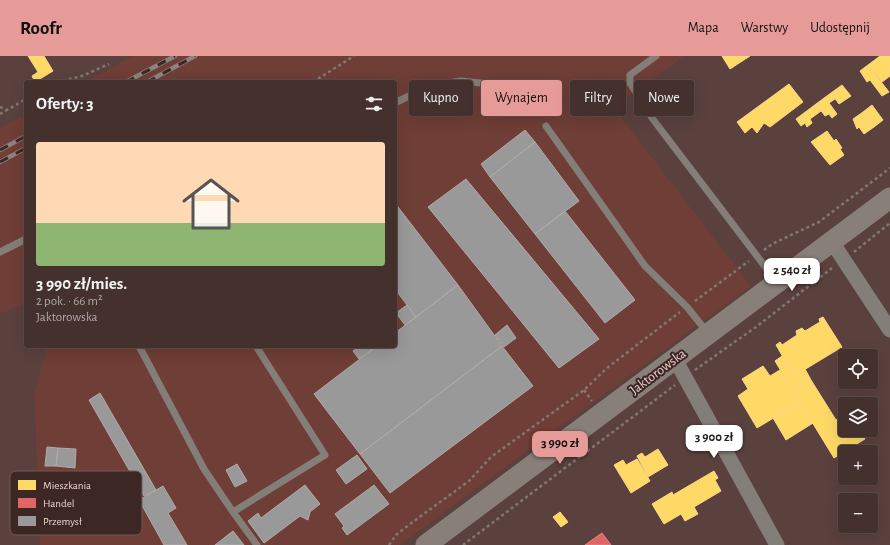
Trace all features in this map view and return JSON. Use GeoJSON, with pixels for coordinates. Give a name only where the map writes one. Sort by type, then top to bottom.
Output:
{"type":"FeatureCollection","features":[{"type":"Feature","properties":{"kind":"main road","name":"Jaktorowska"},"geometry":{"type":"LineString","coordinates":[[426,545],[890,198]]}},
{"type":"Feature","properties":{"kind":"street"},"geometry":{"type":"LineString","coordinates":[[832,242],[890,330]]}},
{"type":"Feature","properties":{"kind":"street"},"geometry":{"type":"LineString","coordinates":[[675,359],[777,545]]}},
{"type":"Feature","properties":{"kind":"lane"},"geometry":{"type":"LineString","coordinates":[[656,56],[630,75],[630,82],[652,118],[777,283]]}},
{"type":"Feature","properties":{"kind":"lane"},"geometry":{"type":"LineString","coordinates":[[397,103],[429,86],[461,81],[481,83]]}},
{"type":"Feature","properties":{"kind":"lane"},"geometry":{"type":"LineString","coordinates":[[546,126],[645,266],[687,307],[708,334]]}},
{"type":"Feature","properties":{"kind":"lane"},"geometry":{"type":"LineString","coordinates":[[0,252],[24,240]]}},
{"type":"Feature","properties":{"kind":"lane"},"geometry":{"type":"LineString","coordinates":[[140,348],[204,470],[257,545]]}},
{"type":"Feature","properties":{"kind":"lane"},"geometry":{"type":"LineString","coordinates":[[233,512],[325,455],[257,348]]}},
{"type":"Feature","properties":{"kind":"path"},"geometry":{"type":"LineString","coordinates":[[317,80],[354,56]]}},
{"type":"Feature","properties":{"kind":"path"},"geometry":{"type":"LineString","coordinates":[[65,80],[82,76],[109,64]]}},
{"type":"Feature","properties":{"kind":"path"},"geometry":{"type":"LineString","coordinates":[[0,114],[24,100]]}},
{"type":"Feature","properties":{"kind":"path"},"geometry":{"type":"LineString","coordinates":[[0,107],[7,110]]}},
{"type":"Feature","properties":{"kind":"path"},"geometry":{"type":"LineString","coordinates":[[389,545],[396,535],[469,481],[491,457],[584,390],[607,368],[687,307],[774,243],[819,222],[890,168]]}},
{"type":"Feature","properties":{"kind":"shaded area"},"geometry":{"type":"Polygon","coordinates":[[[133,56],[684,56],[652,80],[634,80],[634,93],[626,99],[626,80],[570,80],[570,116],[620,116],[751,286],[400,545],[40,545],[40,535],[142,535],[142,471],[37,471],[34,394],[46,348],[397,348],[397,80],[89,80],[133,56]]]}},
{"type":"Feature","properties":{"kind":"shaded area"},"geometry":{"type":"Polygon","coordinates":[[[24,115],[24,303],[8,311],[0,313],[0,128],[24,115]]]}},
{"type":"Feature","properties":{"kind":"building: Mieszkania"},"geometry":{"type":"Polygon","coordinates":[[[28,56],[44,56],[53,71],[38,80],[34,80],[32,76],[38,72],[28,56]]]}},
{"type":"Feature","properties":{"kind":"building: Mieszkania"},"geometry":{"type":"Polygon","coordinates":[[[722,56],[750,56],[730,69],[722,56]]]}},
{"type":"Feature","properties":{"kind":"building: Mieszkania"},"geometry":{"type":"Polygon","coordinates":[[[880,56],[890,56],[890,76],[882,82],[868,65],[880,56]]]}},
{"type":"Feature","properties":{"kind":"building: Mieszkania"},"geometry":{"type":"Polygon","coordinates":[[[868,65],[889,92],[882,96],[870,80],[867,82],[860,71],[868,65]]]}},
{"type":"Feature","properties":{"kind":"building: Mieszkania"},"geometry":{"type":"Polygon","coordinates":[[[789,84],[803,102],[770,127],[764,123],[757,133],[752,127],[745,133],[737,122],[789,84]]]}},
{"type":"Feature","properties":{"kind":"building: Mieszkania"},"geometry":{"type":"Polygon","coordinates":[[[842,85],[851,96],[839,104],[831,93],[842,85]]]}},
{"type":"Feature","properties":{"kind":"building: Mieszkania"},"geometry":{"type":"Polygon","coordinates":[[[831,93],[835,99],[829,103],[837,114],[832,118],[829,114],[825,116],[816,104],[831,93]]]}},
{"type":"Feature","properties":{"kind":"building: Mieszkania"},"geometry":{"type":"Polygon","coordinates":[[[816,104],[821,111],[810,119],[812,123],[807,127],[805,123],[801,126],[796,119],[816,104]]]}},
{"type":"Feature","properties":{"kind":"building: Mieszkania"},"geometry":{"type":"Polygon","coordinates":[[[872,105],[883,120],[874,127],[863,112],[872,105]]]}},
{"type":"Feature","properties":{"kind":"building: Mieszkania"},"geometry":{"type":"Polygon","coordinates":[[[863,112],[874,127],[864,134],[859,127],[857,129],[853,119],[863,112]]]}},
{"type":"Feature","properties":{"kind":"building: Mieszkania"},"geometry":{"type":"Polygon","coordinates":[[[827,131],[834,141],[836,139],[842,148],[840,149],[844,155],[830,165],[811,142],[827,131]]]}},
{"type":"Feature","properties":{"kind":"building: Mieszkania"},"geometry":{"type":"Polygon","coordinates":[[[823,317],[842,347],[794,376],[776,345],[780,342],[782,345],[797,335],[796,331],[802,328],[805,331],[820,322],[819,319],[823,317]]]}},
{"type":"Feature","properties":{"kind":"building: Mieszkania"},"geometry":{"type":"Polygon","coordinates":[[[782,356],[794,376],[805,369],[811,380],[793,391],[775,361],[782,356]]]}},
{"type":"Feature","properties":{"kind":"building: Mieszkania"},"geometry":{"type":"Polygon","coordinates":[[[763,366],[770,376],[780,370],[800,402],[757,428],[738,396],[748,389],[742,379],[763,366]]]}},
{"type":"Feature","properties":{"kind":"building: Mieszkania"},"geometry":{"type":"Polygon","coordinates":[[[811,380],[836,420],[838,419],[838,437],[864,437],[865,439],[855,445],[838,445],[838,456],[834,458],[793,391],[811,380]]]}},
{"type":"Feature","properties":{"kind":"building: Mieszkania"},"geometry":{"type":"Polygon","coordinates":[[[800,402],[813,423],[786,440],[773,418],[800,402]]]}},
{"type":"Feature","properties":{"kind":"building: Mieszkania"},"geometry":{"type":"Polygon","coordinates":[[[658,449],[668,465],[648,477],[637,456],[642,453],[645,457],[658,449]]]}},
{"type":"Feature","properties":{"kind":"building: Mieszkania"},"geometry":{"type":"Polygon","coordinates":[[[637,459],[650,481],[631,493],[614,465],[623,460],[626,465],[637,459]]]}},
{"type":"Feature","properties":{"kind":"building: Mieszkania"},"geometry":{"type":"Polygon","coordinates":[[[714,471],[718,478],[715,480],[721,491],[694,507],[698,514],[685,521],[681,514],[664,524],[652,504],[672,492],[673,495],[714,471]]]}},
{"type":"Feature","properties":{"kind":"building: Mieszkania"},"geometry":{"type":"Polygon","coordinates":[[[560,512],[568,522],[561,527],[553,517],[560,512]]]}},
{"type":"Feature","properties":{"kind":"building: Handel"},"geometry":{"type":"Polygon","coordinates":[[[602,533],[611,545],[585,545],[602,533]]]}},
{"type":"Feature","properties":{"kind":"building: Przemysł"},"geometry":{"type":"Polygon","coordinates":[[[525,130],[535,142],[490,177],[481,164],[525,130]]]}},
{"type":"Feature","properties":{"kind":"building: Przemysł"},"geometry":{"type":"Polygon","coordinates":[[[535,142],[579,201],[535,234],[490,177],[535,142]]]}},
{"type":"Feature","properties":{"kind":"building: Przemysł"},"geometry":{"type":"Polygon","coordinates":[[[466,179],[599,339],[559,368],[428,207],[466,179]]]}},
{"type":"Feature","properties":{"kind":"building: Przemysł"},"geometry":{"type":"Polygon","coordinates":[[[397,206],[458,285],[416,317],[397,292],[397,206]]]}},
{"type":"Feature","properties":{"kind":"building: Przemysł"},"geometry":{"type":"Polygon","coordinates":[[[565,211],[635,300],[605,323],[535,234],[565,211]]]}},
{"type":"Feature","properties":{"kind":"building: Przemysł"},"geometry":{"type":"Polygon","coordinates":[[[458,285],[502,346],[360,454],[314,394],[374,348],[397,348],[397,331],[458,285]]]}},
{"type":"Feature","properties":{"kind":"building: Przemysł"},"geometry":{"type":"Polygon","coordinates":[[[407,305],[416,317],[405,325],[397,312],[407,305]]]}},
{"type":"Feature","properties":{"kind":"building: Przemysł"},"geometry":{"type":"Polygon","coordinates":[[[507,325],[516,338],[504,347],[495,335],[507,325]]]}},
{"type":"Feature","properties":{"kind":"building: Przemysł"},"geometry":{"type":"Polygon","coordinates":[[[502,346],[533,386],[390,493],[360,454],[502,346]]]}},
{"type":"Feature","properties":{"kind":"building: Przemysł"},"geometry":{"type":"Polygon","coordinates":[[[357,348],[374,348],[359,359],[353,351],[357,348]]]}},
{"type":"Feature","properties":{"kind":"building: Przemysł"},"geometry":{"type":"Polygon","coordinates":[[[100,393],[156,490],[144,496],[142,493],[142,471],[130,471],[89,400],[100,393]]]}},
{"type":"Feature","properties":{"kind":"building: Przemysł"},"geometry":{"type":"Polygon","coordinates":[[[47,447],[58,448],[56,466],[45,466],[47,447]]]}},
{"type":"Feature","properties":{"kind":"building: Przemysł"},"geometry":{"type":"Polygon","coordinates":[[[58,448],[76,449],[75,468],[56,466],[58,448]]]}},
{"type":"Feature","properties":{"kind":"building: Przemysł"},"geometry":{"type":"Polygon","coordinates":[[[357,455],[367,469],[346,484],[336,470],[357,455]]]}},
{"type":"Feature","properties":{"kind":"building: Przemysł"},"geometry":{"type":"Polygon","coordinates":[[[237,464],[247,481],[235,487],[226,470],[237,464]]]}},
{"type":"Feature","properties":{"kind":"building: Przemysł"},"geometry":{"type":"Polygon","coordinates":[[[305,485],[320,504],[310,512],[308,520],[300,516],[264,543],[248,521],[258,513],[261,518],[305,485]]]}},
{"type":"Feature","properties":{"kind":"building: Przemysł"},"geometry":{"type":"Polygon","coordinates":[[[374,485],[389,504],[347,535],[342,528],[344,526],[335,514],[374,485]]]}},
{"type":"Feature","properties":{"kind":"building: Przemysł"},"geometry":{"type":"Polygon","coordinates":[[[163,486],[176,508],[168,513],[187,545],[164,545],[142,505],[142,498],[163,486]]]}},
{"type":"Feature","properties":{"kind":"building: Przemysł"},"geometry":{"type":"Polygon","coordinates":[[[233,531],[244,545],[215,545],[233,531]]]}},
{"type":"Feature","properties":{"kind":"railway"},"geometry":{"type":"LineString","coordinates":[[130,80],[175,56]]}},
{"type":"Feature","properties":{"kind":"railway"},"geometry":{"type":"LineString","coordinates":[[151,80],[195,56]]}},
{"type":"Feature","properties":{"kind":"railway"},"geometry":{"type":"LineString","coordinates":[[0,150],[24,137]]}},
{"type":"Feature","properties":{"kind":"railway"},"geometry":{"type":"LineString","coordinates":[[0,162],[24,149]]}}]}
